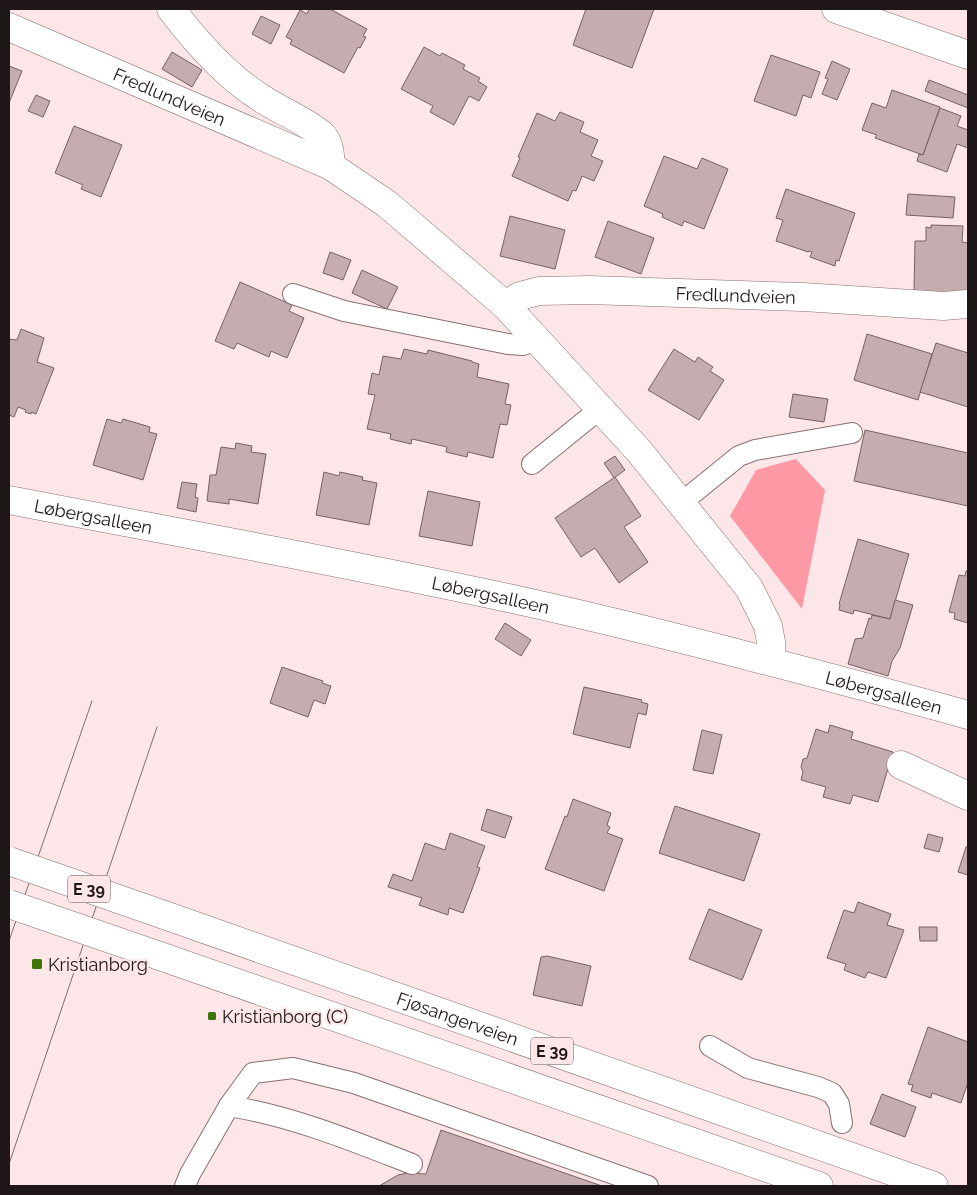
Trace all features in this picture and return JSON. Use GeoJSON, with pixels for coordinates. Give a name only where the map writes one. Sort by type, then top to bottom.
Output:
{"type":"FeatureCollection","features":[{"type":"Feature","properties":{"kind":"main road"},"geometry":{"type":"LineString","coordinates":[[171,9],[238,83],[262,100],[322,135],[330,149],[331,166]]}},
{"type":"Feature","properties":{"kind":"main road"},"geometry":{"type":"LineString","coordinates":[[836,9],[968,55]]}},
{"type":"Feature","properties":{"kind":"main road","name":"Fredlundveien"},"geometry":{"type":"LineString","coordinates":[[9,26],[331,166],[387,204],[505,305],[639,451],[749,588],[768,626],[771,642],[771,660]]}},
{"type":"Feature","properties":{"kind":"main road","name":"Fredlundveien"},"geometry":{"type":"LineString","coordinates":[[505,305],[520,296],[539,292],[589,290],[804,296],[943,306],[968,304]]}},
{"type":"Feature","properties":{"kind":"main road","name":"Løbergsalleen"},"geometry":{"type":"LineString","coordinates":[[9,500],[397,574],[511,598],[771,660],[968,715]]}},
{"type":"Feature","properties":{"kind":"main road"},"geometry":{"type":"LineString","coordinates":[[901,765],[968,796]]}},
{"type":"Feature","properties":{"kind":"main road","name":"Fjøsangerveien"},"geometry":{"type":"LineString","coordinates":[[9,860],[934,1186]]}},
{"type":"Feature","properties":{"kind":"main road","name":"E 39"},"geometry":{"type":"LineString","coordinates":[[9,904],[819,1186]]}},
{"type":"Feature","properties":{"kind":"lane"},"geometry":{"type":"LineString","coordinates":[[293,294],[344,311],[508,344],[523,345],[537,340]]}},
{"type":"Feature","properties":{"kind":"lane"},"geometry":{"type":"LineString","coordinates":[[532,464],[601,408]]}},
{"type":"Feature","properties":{"kind":"lane"},"geometry":{"type":"LineString","coordinates":[[681,503],[739,456],[754,450],[852,433]]}},
{"type":"Feature","properties":{"kind":"lane"},"geometry":{"type":"LineString","coordinates":[[710,1046],[748,1068],[818,1087],[832,1093],[839,1104],[842,1124]]}},
{"type":"Feature","properties":{"kind":"lane"},"geometry":{"type":"LineString","coordinates":[[185,1186],[229,1106],[253,1072],[293,1068],[354,1083],[648,1186]]}},
{"type":"Feature","properties":{"kind":"lane"},"geometry":{"type":"LineString","coordinates":[[229,1106],[255,1110],[352,1141],[412,1164]]}},
{"type":"Feature","properties":{"kind":"shaded area"},"geometry":{"type":"Polygon","coordinates":[[[796,459],[825,490],[802,609],[730,516],[756,470],[796,459]]]}},
{"type":"Feature","properties":{"kind":"building"},"geometry":{"type":"Polygon","coordinates":[[[309,9],[330,9],[367,29],[363,36],[366,37],[360,48],[358,47],[344,73],[290,44],[292,40],[286,37],[300,10],[307,14],[309,9]]]}},
{"type":"Feature","properties":{"kind":"building"},"geometry":{"type":"Polygon","coordinates":[[[586,9],[654,9],[632,68],[573,45],[586,9]]]}},
{"type":"Feature","properties":{"kind":"building"},"geometry":{"type":"Polygon","coordinates":[[[261,16],[280,25],[271,44],[252,34],[261,16]]]}},
{"type":"Feature","properties":{"kind":"building"},"geometry":{"type":"Polygon","coordinates":[[[424,47],[440,56],[442,53],[465,65],[463,69],[480,78],[478,81],[487,87],[479,101],[469,96],[454,125],[430,112],[433,106],[401,89],[424,47]]]}},
{"type":"Feature","properties":{"kind":"building"},"geometry":{"type":"Polygon","coordinates":[[[172,52],[202,70],[192,87],[162,69],[172,52]]]}},
{"type":"Feature","properties":{"kind":"building"},"geometry":{"type":"Polygon","coordinates":[[[771,55],[820,72],[811,98],[803,95],[796,116],[754,101],[771,55]]]}},
{"type":"Feature","properties":{"kind":"building"},"geometry":{"type":"Polygon","coordinates":[[[832,61],[850,69],[837,100],[822,94],[828,79],[825,78],[832,61]]]}},
{"type":"Feature","properties":{"kind":"building"},"geometry":{"type":"Polygon","coordinates":[[[9,66],[22,71],[9,103],[9,66]]]}},
{"type":"Feature","properties":{"kind":"building"},"geometry":{"type":"Polygon","coordinates":[[[929,80],[968,95],[968,108],[925,91],[929,80]]]}},
{"type":"Feature","properties":{"kind":"building"},"geometry":{"type":"Polygon","coordinates":[[[892,90],[940,107],[923,155],[875,138],[877,135],[862,130],[872,103],[886,108],[892,90]]]}},
{"type":"Feature","properties":{"kind":"building"},"geometry":{"type":"Polygon","coordinates":[[[36,95],[50,101],[43,117],[28,111],[36,95]]]}},
{"type":"Feature","properties":{"kind":"building"},"geometry":{"type":"Polygon","coordinates":[[[940,108],[961,116],[957,126],[968,130],[968,148],[957,144],[947,172],[917,161],[919,154],[923,155],[940,108]]]}},
{"type":"Feature","properties":{"kind":"building"},"geometry":{"type":"Polygon","coordinates":[[[560,112],[584,122],[580,132],[598,140],[591,156],[603,161],[594,181],[582,176],[576,191],[573,190],[568,201],[512,176],[537,113],[555,121],[560,112]]]}},
{"type":"Feature","properties":{"kind":"building"},"geometry":{"type":"Polygon","coordinates":[[[74,126],[122,145],[101,197],[81,189],[83,185],[55,173],[74,126]]]}},
{"type":"Feature","properties":{"kind":"building"},"geometry":{"type":"Polygon","coordinates":[[[664,156],[697,169],[702,158],[728,169],[704,229],[684,221],[682,226],[662,217],[663,214],[644,206],[664,156]]]}},
{"type":"Feature","properties":{"kind":"building"},"geometry":{"type":"Polygon","coordinates":[[[786,189],[855,213],[839,261],[836,260],[835,266],[810,257],[812,252],[776,241],[783,220],[776,218],[786,189]]]}},
{"type":"Feature","properties":{"kind":"building"},"geometry":{"type":"Polygon","coordinates":[[[908,194],[955,197],[953,218],[906,215],[908,194]]]}},
{"type":"Feature","properties":{"kind":"building"},"geometry":{"type":"Polygon","coordinates":[[[510,216],[565,230],[555,269],[500,256],[510,216]]]}},
{"type":"Feature","properties":{"kind":"building"},"geometry":{"type":"Polygon","coordinates":[[[608,221],[654,238],[641,274],[595,257],[608,221]]]}},
{"type":"Feature","properties":{"kind":"building"},"geometry":{"type":"Polygon","coordinates":[[[931,225],[963,226],[962,242],[968,243],[968,293],[935,297],[935,292],[914,291],[915,241],[926,241],[926,227],[931,228],[931,225]]]}},
{"type":"Feature","properties":{"kind":"building"},"geometry":{"type":"Polygon","coordinates":[[[330,252],[351,260],[343,280],[323,273],[330,252]]]}},
{"type":"Feature","properties":{"kind":"building"},"geometry":{"type":"Polygon","coordinates":[[[362,270],[398,287],[387,309],[352,293],[362,270]]]}},
{"type":"Feature","properties":{"kind":"building"},"geometry":{"type":"Polygon","coordinates":[[[240,282],[292,305],[289,311],[304,318],[287,358],[271,351],[269,357],[237,343],[234,349],[215,341],[240,282]]]}},
{"type":"Feature","properties":{"kind":"building"},"geometry":{"type":"Polygon","coordinates":[[[21,329],[44,338],[37,362],[54,368],[36,414],[25,412],[26,410],[18,407],[14,417],[9,415],[9,339],[17,340],[21,329]]]}},
{"type":"Feature","properties":{"kind":"building"},"geometry":{"type":"Polygon","coordinates":[[[867,334],[932,354],[918,400],[854,380],[867,334]]]}},
{"type":"Feature","properties":{"kind":"building"},"geometry":{"type":"Polygon","coordinates":[[[936,343],[968,353],[968,407],[920,392],[936,343]]]}},
{"type":"Feature","properties":{"kind":"building"},"geometry":{"type":"Polygon","coordinates":[[[404,349],[427,354],[428,350],[472,361],[479,364],[477,377],[509,384],[505,404],[511,405],[507,425],[500,424],[493,458],[468,452],[467,457],[446,452],[447,447],[412,439],[411,444],[390,439],[391,434],[367,429],[375,395],[368,394],[372,373],[379,375],[383,356],[401,359],[404,349]]]}},
{"type":"Feature","properties":{"kind":"building"},"geometry":{"type":"Polygon","coordinates":[[[674,349],[695,362],[698,357],[713,367],[710,371],[724,380],[699,420],[648,390],[674,349]]]}},
{"type":"Feature","properties":{"kind":"building"},"geometry":{"type":"Polygon","coordinates":[[[793,394],[828,399],[824,422],[789,417],[793,394]]]}},
{"type":"Feature","properties":{"kind":"building"},"geometry":{"type":"Polygon","coordinates":[[[107,419],[121,423],[123,419],[150,427],[149,432],[157,434],[143,480],[93,465],[107,419]]]}},
{"type":"Feature","properties":{"kind":"building"},"geometry":{"type":"Polygon","coordinates":[[[865,430],[968,453],[968,506],[854,481],[865,430]]]}},
{"type":"Feature","properties":{"kind":"building"},"geometry":{"type":"Polygon","coordinates":[[[236,443],[252,446],[251,452],[266,454],[258,504],[229,499],[229,504],[207,501],[210,475],[216,475],[221,447],[235,449],[236,443]]]}},
{"type":"Feature","properties":{"kind":"building"},"geometry":{"type":"Polygon","coordinates":[[[615,456],[625,470],[614,478],[604,463],[615,456]]]}},
{"type":"Feature","properties":{"kind":"building"},"geometry":{"type":"Polygon","coordinates":[[[324,472],[339,476],[340,472],[363,477],[362,480],[377,483],[369,525],[316,515],[324,472]]]}},
{"type":"Feature","properties":{"kind":"building"},"geometry":{"type":"Polygon","coordinates":[[[615,477],[641,516],[624,527],[648,562],[619,583],[595,548],[581,557],[555,518],[615,477]]]}},
{"type":"Feature","properties":{"kind":"building"},"geometry":{"type":"Polygon","coordinates":[[[182,482],[197,484],[195,497],[198,498],[196,512],[177,508],[182,482]]]}},
{"type":"Feature","properties":{"kind":"building"},"geometry":{"type":"Polygon","coordinates":[[[428,491],[480,502],[472,546],[419,536],[428,491]]]}},
{"type":"Feature","properties":{"kind":"building"},"geometry":{"type":"Polygon","coordinates":[[[858,539],[909,554],[890,619],[854,610],[853,614],[839,610],[839,604],[858,539]]]}},
{"type":"Feature","properties":{"kind":"building"},"geometry":{"type":"Polygon","coordinates":[[[966,571],[968,571],[968,623],[954,619],[955,613],[949,612],[959,575],[965,576],[966,571]]]}},
{"type":"Feature","properties":{"kind":"building"},"geometry":{"type":"Polygon","coordinates":[[[895,600],[913,605],[900,648],[892,661],[888,676],[848,664],[855,639],[863,638],[869,618],[871,619],[872,615],[890,619],[895,600]]]}},
{"type":"Feature","properties":{"kind":"building"},"geometry":{"type":"Polygon","coordinates":[[[505,623],[531,640],[521,656],[495,639],[505,623]]]}},
{"type":"Feature","properties":{"kind":"building"},"geometry":{"type":"Polygon","coordinates":[[[282,667],[323,681],[322,683],[331,686],[325,704],[314,700],[308,717],[270,703],[282,667]]]}},
{"type":"Feature","properties":{"kind":"building"},"geometry":{"type":"Polygon","coordinates":[[[584,687],[642,700],[641,702],[648,704],[646,715],[638,713],[630,748],[573,734],[584,687]]]}},
{"type":"Feature","properties":{"kind":"building"},"geometry":{"type":"Polygon","coordinates":[[[830,725],[853,732],[851,739],[893,752],[878,802],[853,795],[850,804],[823,797],[826,787],[801,780],[803,759],[807,758],[816,729],[828,733],[830,725]]]}},
{"type":"Feature","properties":{"kind":"building"},"geometry":{"type":"Polygon","coordinates":[[[702,730],[722,735],[713,774],[693,770],[702,730]]]}},
{"type":"Feature","properties":{"kind":"building"},"geometry":{"type":"Polygon","coordinates":[[[573,799],[611,813],[607,825],[610,827],[607,833],[623,839],[604,891],[545,869],[573,799]]]}},
{"type":"Feature","properties":{"kind":"building"},"geometry":{"type":"Polygon","coordinates":[[[675,806],[760,834],[744,881],[659,853],[675,806]]]}},
{"type":"Feature","properties":{"kind":"building"},"geometry":{"type":"Polygon","coordinates":[[[487,809],[512,817],[505,838],[481,830],[487,809]]]}},
{"type":"Feature","properties":{"kind":"building"},"geometry":{"type":"Polygon","coordinates":[[[450,833],[485,846],[477,867],[480,868],[463,913],[449,908],[448,915],[419,905],[422,898],[388,887],[393,874],[412,881],[425,843],[445,850],[450,833]]]}},
{"type":"Feature","properties":{"kind":"building"},"geometry":{"type":"Polygon","coordinates":[[[928,834],[943,838],[939,852],[924,848],[928,834]]]}},
{"type":"Feature","properties":{"kind":"building"},"geometry":{"type":"Polygon","coordinates":[[[966,847],[968,847],[968,875],[958,872],[966,847]]]}},
{"type":"Feature","properties":{"kind":"building"},"geometry":{"type":"Polygon","coordinates":[[[858,902],[891,914],[887,925],[904,930],[886,978],[868,972],[865,978],[844,970],[846,964],[827,958],[844,910],[854,913],[858,902]]]}},
{"type":"Feature","properties":{"kind":"building"},"geometry":{"type":"Polygon","coordinates":[[[709,909],[762,930],[742,980],[689,959],[709,909]]]}},
{"type":"Feature","properties":{"kind":"building"},"geometry":{"type":"Polygon","coordinates":[[[919,927],[937,927],[937,941],[920,941],[919,927]]]}},
{"type":"Feature","properties":{"kind":"building"},"geometry":{"type":"Polygon","coordinates":[[[547,956],[591,966],[582,1006],[533,995],[541,957],[547,956]]]}},
{"type":"Feature","properties":{"kind":"building"},"geometry":{"type":"Polygon","coordinates":[[[928,1027],[968,1042],[968,1082],[961,1103],[932,1093],[931,1098],[911,1091],[913,1085],[908,1084],[928,1027]]]}},
{"type":"Feature","properties":{"kind":"building"},"geometry":{"type":"Polygon","coordinates":[[[882,1094],[916,1107],[905,1137],[870,1124],[882,1094]]]}},
{"type":"Feature","properties":{"kind":"building"},"geometry":{"type":"Polygon","coordinates":[[[441,1130],[602,1186],[379,1186],[398,1175],[408,1173],[426,1174],[441,1130]]]}},
{"type":"Feature","properties":{"kind":"tram line"},"geometry":{"type":"LineString","coordinates":[[9,941],[92,701]]}},
{"type":"Feature","properties":{"kind":"tram line"},"geometry":{"type":"LineString","coordinates":[[9,1164],[157,727]]}},
{"type":"Feature","properties":{"kind":"place","name":"Kristianborg"},"geometry":{"type":"Point","coordinates":[37,964]}},
{"type":"Feature","properties":{"kind":"place","name":"Kristianborg (C)"},"geometry":{"type":"Point","coordinates":[212,1016]}}]}
